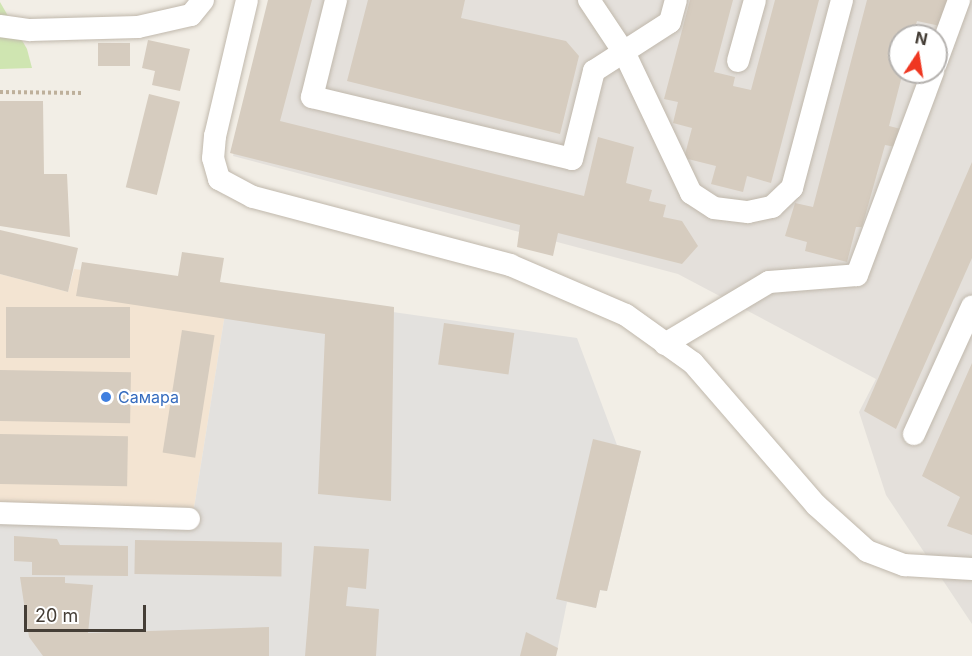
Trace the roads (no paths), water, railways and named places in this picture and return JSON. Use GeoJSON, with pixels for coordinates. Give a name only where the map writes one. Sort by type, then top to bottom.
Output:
{"type":"FeatureCollection","features":[{"type":"Feature","properties":{"kind":"lane"},"geometry":{"type":"LineString","coordinates":[[0,26],[30,30],[138,27],[191,15],[203,0]]}},
{"type":"Feature","properties":{"kind":"lane"},"geometry":{"type":"LineString","coordinates":[[247,0],[215,136],[213,158],[219,178],[253,197],[510,265],[626,315],[693,363],[816,505],[867,551],[904,565],[972,569]]}},
{"type":"Feature","properties":{"kind":"lane"},"geometry":{"type":"LineString","coordinates":[[336,0],[312,97],[572,159],[594,71],[625,54],[670,22],[676,0]]}},
{"type":"Feature","properties":{"kind":"lane"},"geometry":{"type":"LineString","coordinates":[[589,0],[625,54],[691,193],[714,208],[748,212],[772,207],[792,188],[842,0]]}},
{"type":"Feature","properties":{"kind":"lane"},"geometry":{"type":"LineString","coordinates":[[738,61],[754,0]]}},
{"type":"Feature","properties":{"kind":"lane"},"geometry":{"type":"LineString","coordinates":[[948,30],[959,0]]}},
{"type":"Feature","properties":{"kind":"lane"},"geometry":{"type":"LineString","coordinates":[[665,344],[769,282],[857,275],[929,84]]}},
{"type":"Feature","properties":{"kind":"lane"},"geometry":{"type":"LineString","coordinates":[[914,434],[972,307]]}},
{"type":"Feature","properties":{"kind":"lane"},"geometry":{"type":"LineString","coordinates":[[0,513],[189,519]]}},
{"type":"Feature","properties":{"kind":"place","name":"Самара"},"geometry":{"type":"Point","coordinates":[106,397]}}]}
